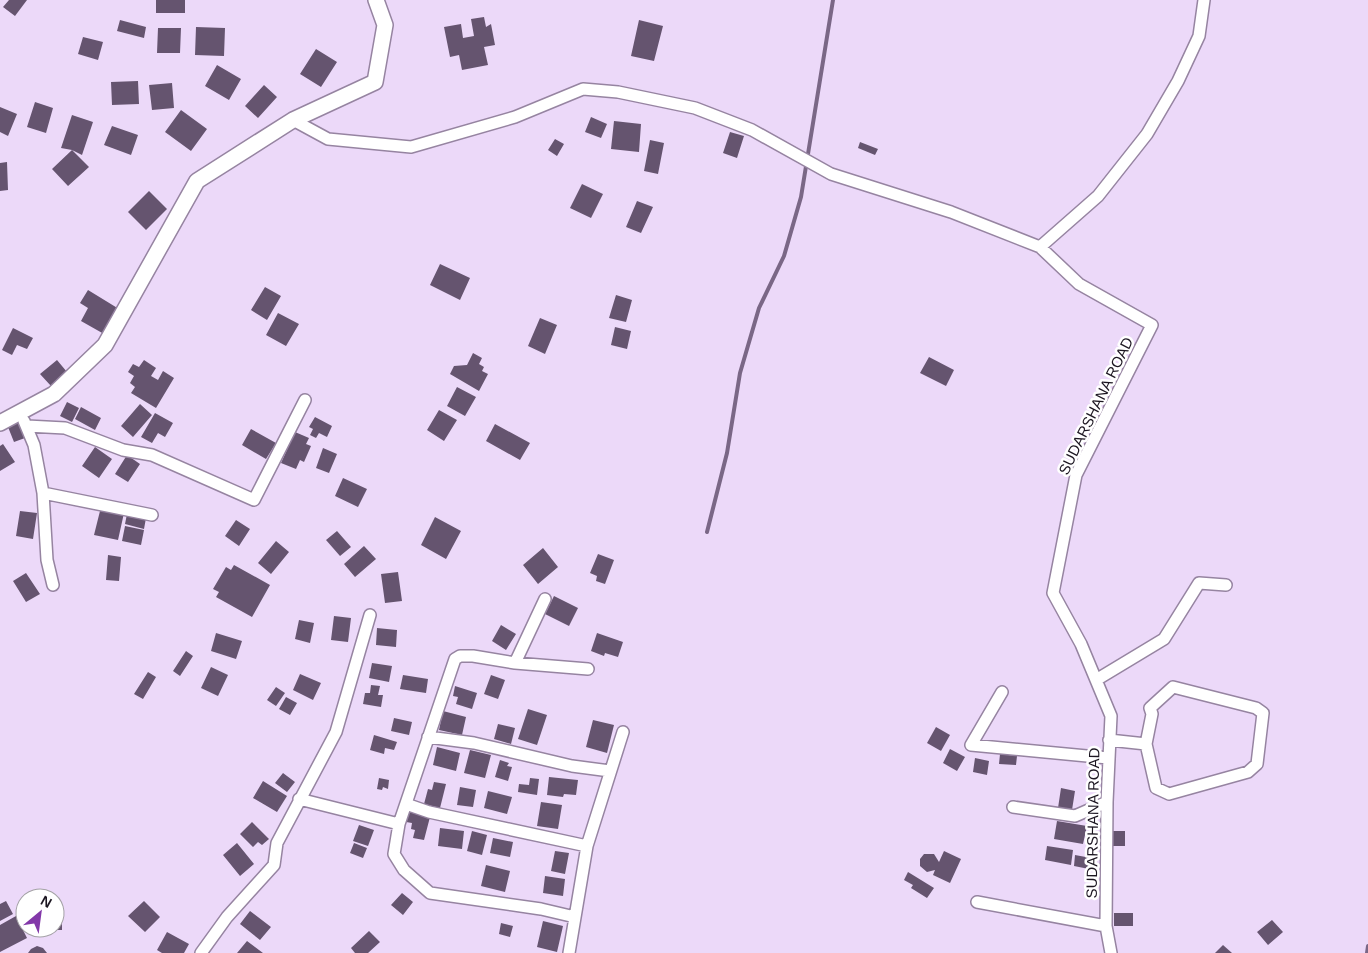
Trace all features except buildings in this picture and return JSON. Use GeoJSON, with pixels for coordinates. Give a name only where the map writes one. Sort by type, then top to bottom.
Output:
{"type":"FeatureCollection","features":[{"type":"Feature","properties":{"kind":"street"},"geometry":{"type":"LineString","coordinates":[[24,419],[54,394],[105,345],[197,181],[293,120],[375,82],[385,25],[376,0]]}},
{"type":"Feature","properties":{"kind":"street"},"geometry":{"type":"LineString","coordinates":[[293,120],[328,139],[411,147],[515,117],[583,89],[618,92],[695,108],[752,130],[831,174],[951,212],[1040,247],[1098,196],[1147,134],[1178,82],[1199,36],[1204,0]]}},
{"type":"Feature","properties":{"kind":"street","name":"SUDARSHANA ROAD"},"geometry":{"type":"LineString","coordinates":[[1040,247],[1079,284],[1152,325],[1076,474],[1053,593],[1081,644],[1111,716],[1108,758],[1106,926],[1112,953]]}},
{"type":"Feature","properties":{"kind":"street"},"geometry":{"type":"LineString","coordinates":[[0,423],[24,419],[65,428],[123,450],[152,455],[254,500],[305,400]]}},
{"type":"Feature","properties":{"kind":"street"},"geometry":{"type":"LineString","coordinates":[[24,419],[34,445],[43,493],[46,560],[53,585]]}},
{"type":"Feature","properties":{"kind":"street"},"geometry":{"type":"LineString","coordinates":[[43,493],[152,515]]}},
{"type":"Feature","properties":{"kind":"street"},"geometry":{"type":"LineString","coordinates":[[1096,680],[1164,639],[1199,583],[1226,585]]}},
{"type":"Feature","properties":{"kind":"street"},"geometry":{"type":"LineString","coordinates":[[515,663],[545,599]]}},
{"type":"Feature","properties":{"kind":"street"},"geometry":{"type":"LineString","coordinates":[[201,953],[227,917],[274,865],[277,843],[336,732],[370,615]]}},
{"type":"Feature","properties":{"kind":"street"},"geometry":{"type":"LineString","coordinates":[[575,917],[541,908],[430,893],[404,870],[394,854],[399,824],[455,659],[460,656],[473,656],[515,663],[588,670]]}},
{"type":"Feature","properties":{"kind":"street"},"geometry":{"type":"LineString","coordinates":[[1173,687],[1256,708],[1262,713],[1257,764],[1248,772],[1169,794],[1156,788],[1146,744],[1152,714],[1150,708],[1173,687]]}},
{"type":"Feature","properties":{"kind":"street"},"geometry":{"type":"LineString","coordinates":[[1002,692],[971,746],[1108,758]]}},
{"type":"Feature","properties":{"kind":"street"},"geometry":{"type":"LineString","coordinates":[[569,953],[587,846],[623,732]]}},
{"type":"Feature","properties":{"kind":"street"},"geometry":{"type":"LineString","coordinates":[[428,736],[474,743],[572,766],[610,771]]}},
{"type":"Feature","properties":{"kind":"street"},"geometry":{"type":"LineString","coordinates":[[1109,740],[1146,744]]}},
{"type":"Feature","properties":{"kind":"street"},"geometry":{"type":"LineString","coordinates":[[299,799],[399,824]]}},
{"type":"Feature","properties":{"kind":"street"},"geometry":{"type":"LineString","coordinates":[[1013,807],[1075,816],[1107,802]]}},
{"type":"Feature","properties":{"kind":"street"},"geometry":{"type":"LineString","coordinates":[[406,804],[429,812],[587,846]]}},
{"type":"Feature","properties":{"kind":"street"},"geometry":{"type":"LineString","coordinates":[[977,902],[1106,926]]}},
{"type":"Feature","properties":{"kind":"waterway"},"geometry":{"type":"LineString","coordinates":[[707,532],[727,453],[740,373],[759,308],[784,256],[801,197],[833,0]]}},
{"type":"Feature","properties":{"kind":"waterway"},"geometry":{"type":"LineString","coordinates":[[1367,953],[1368,946]]}}]}
